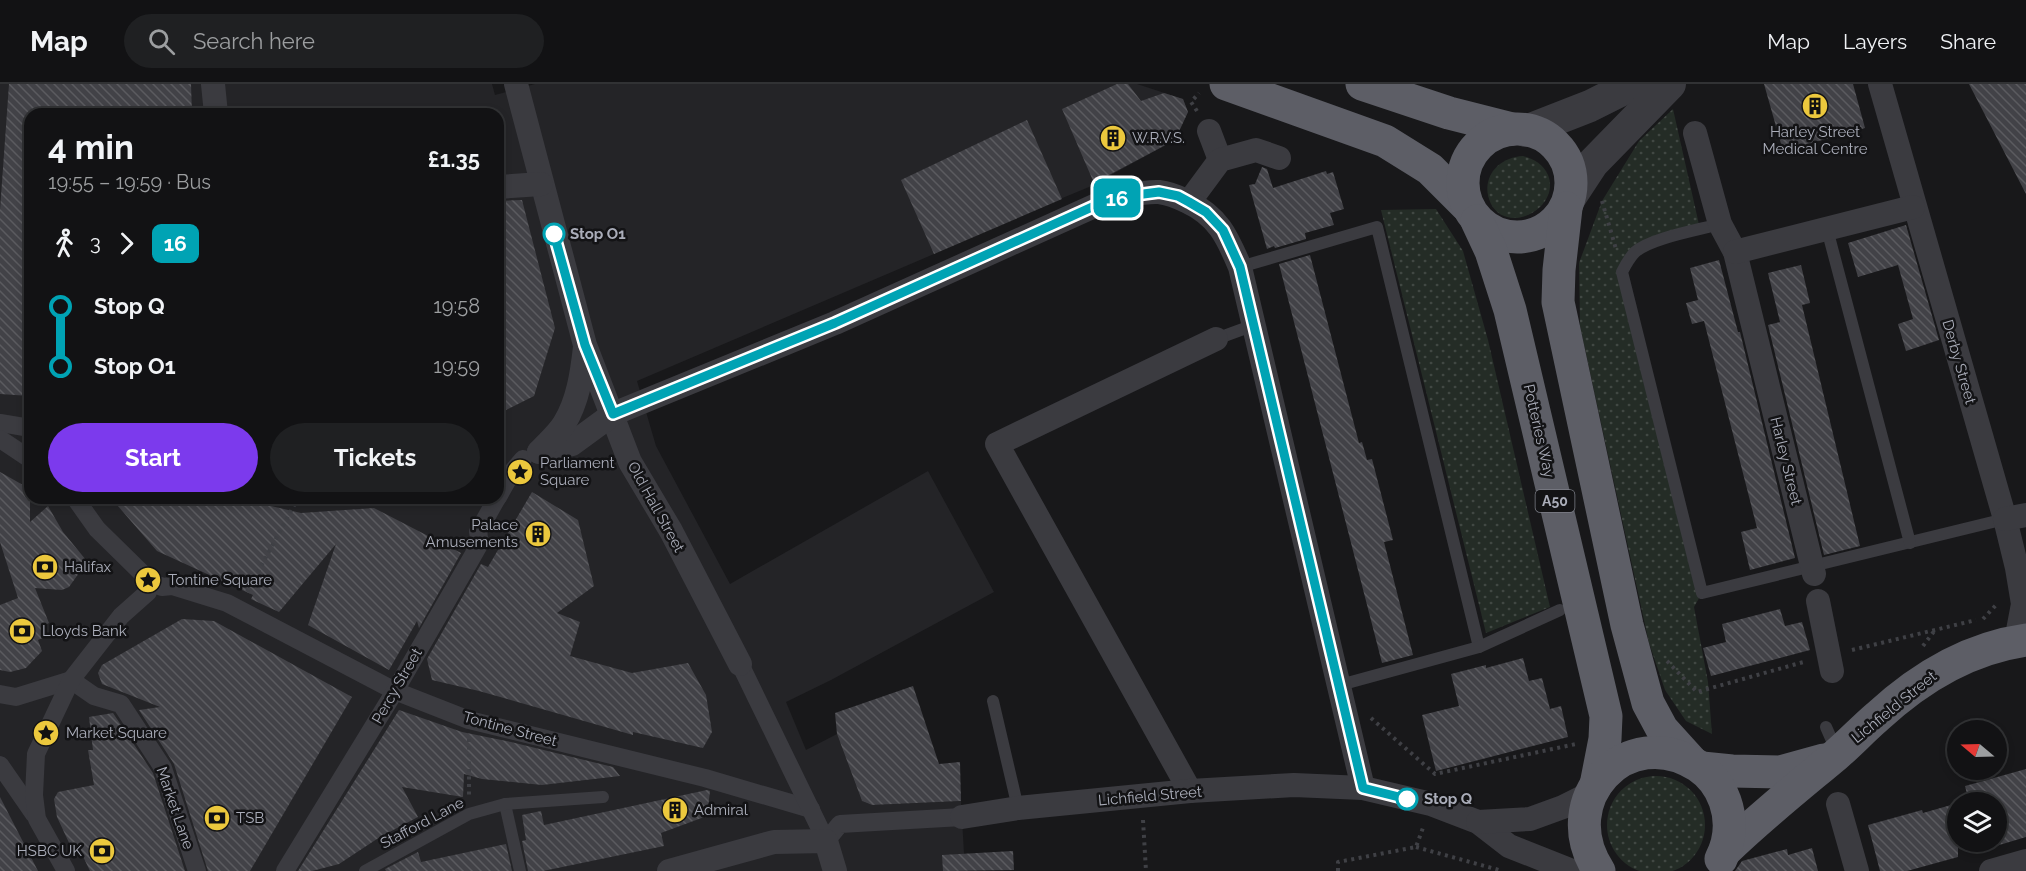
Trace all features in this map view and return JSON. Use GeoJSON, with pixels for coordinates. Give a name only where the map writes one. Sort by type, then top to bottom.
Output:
{"type":"FeatureCollection","features":[{"type":"Feature","properties":{"kind":"highway","name":"Potteries Way"},"geometry":{"type":"LineString","coordinates":[[1226,84],[1385,141],[1430,169],[1472,213],[1491,251],[1510,310],[1606,716],[1605,739],[1594,789],[1585,810],[1583,828],[1589,855],[1599,871]]}},
{"type":"Feature","properties":{"kind":"highway"},"geometry":{"type":"LineString","coordinates":[[1362,84],[1449,113],[1534,132],[1551,141],[1565,157],[1571,175],[1558,270],[1558,302],[1627,625],[1648,703],[1662,729],[1715,782],[1726,803],[1730,827],[1719,861]]}},
{"type":"Feature","properties":{"kind":"highway"},"geometry":{"type":"LineString","coordinates":[[1519,130],[1494,134],[1481,142],[1469,156],[1464,171],[1462,190],[1472,213],[1492,233],[1512,238],[1531,237],[1555,223],[1567,204]]}},
{"type":"Feature","properties":{"kind":"highway","name":"Lichfield Street"},"geometry":{"type":"LineString","coordinates":[[1594,789],[1614,766],[1625,759],[1641,754],[1665,753],[1696,765],[1732,771],[1780,772],[1832,746],[1879,715],[1942,668],[1974,654],[2021,641]]}},
{"type":"Feature","properties":{"kind":"highway","name":"Lichfield Street"},"geometry":{"type":"LineString","coordinates":[[1719,861],[1832,746]]}},
{"type":"Feature","properties":{"kind":"street"},"geometry":{"type":"LineString","coordinates":[[213,84],[215,108]]}},
{"type":"Feature","properties":{"kind":"street"},"geometry":{"type":"LineString","coordinates":[[1519,130],[1590,106],[1634,84]]}},
{"type":"Feature","properties":{"kind":"street"},"geometry":{"type":"LineString","coordinates":[[1567,204],[1593,163],[1670,84]]}},
{"type":"Feature","properties":{"kind":"street","name":"Derby Street"},"geometry":{"type":"LineString","coordinates":[[1880,84],[1913,207],[2015,517],[2017,568],[2023,604],[2021,641]]}},
{"type":"Feature","properties":{"kind":"street","name":"Old Hall Street"},"geometry":{"type":"LineString","coordinates":[[520,85],[541,184],[585,345],[630,462],[671,531],[740,664],[826,841]]}},
{"type":"Feature","properties":{"kind":"street"},"geometry":{"type":"LineString","coordinates":[[1209,131],[1220,160]]}},
{"type":"Feature","properties":{"kind":"street","name":"Harley Street"},"geometry":{"type":"LineString","coordinates":[[1695,133],[1720,224],[1735,252],[1813,570],[1830,663]]}},
{"type":"Feature","properties":{"kind":"street"},"geometry":{"type":"LineString","coordinates":[[1189,202],[1220,160],[1256,150],[1280,158]]}},
{"type":"Feature","properties":{"kind":"street"},"geometry":{"type":"LineString","coordinates":[[504,187],[541,184]]}},
{"type":"Feature","properties":{"kind":"street"},"geometry":{"type":"LineString","coordinates":[[504,462],[572,444],[613,414],[835,323],[1112,198],[1159,192],[1178,196],[1206,212],[1223,230],[1240,267],[1363,788]]}},
{"type":"Feature","properties":{"kind":"street"},"geometry":{"type":"LineString","coordinates":[[1735,252],[1913,207]]}},
{"type":"Feature","properties":{"kind":"street"},"geometry":{"type":"LineString","coordinates":[[1190,791],[997,444],[1216,339]]}},
{"type":"Feature","properties":{"kind":"street"},"geometry":{"type":"LineString","coordinates":[[531,455],[563,424],[572,407],[581,379],[585,345]]}},
{"type":"Feature","properties":{"kind":"street"},"geometry":{"type":"LineString","coordinates":[[0,423],[24,427]]}},
{"type":"Feature","properties":{"kind":"street"},"geometry":{"type":"LineString","coordinates":[[0,440],[24,455]]}},
{"type":"Feature","properties":{"kind":"street","name":"Percy Street"},"geometry":{"type":"LineString","coordinates":[[504,487],[512,472],[531,455]]}},
{"type":"Feature","properties":{"kind":"street"},"geometry":{"type":"LineString","coordinates":[[37,819],[34,795],[36,754],[71,680],[121,616],[148,592],[151,582],[97,529],[79,504]]}},
{"type":"Feature","properties":{"kind":"street","name":"Percy Street"},"geometry":{"type":"LineString","coordinates":[[285,871],[395,691],[480,543],[478,532],[494,504]]}},
{"type":"Feature","properties":{"kind":"street","name":"Tontine Street"},"geometry":{"type":"LineString","coordinates":[[151,582],[162,587],[172,586],[232,606],[395,691],[469,720],[705,778],[811,809]]}},
{"type":"Feature","properties":{"kind":"street"},"geometry":{"type":"LineString","coordinates":[[0,694],[16,697],[71,680]]}},
{"type":"Feature","properties":{"kind":"street","name":"Market Lane"},"geometry":{"type":"LineString","coordinates":[[71,680],[94,696],[121,704],[127,713],[163,768],[197,871]]}},
{"type":"Feature","properties":{"kind":"street"},"geometry":{"type":"LineString","coordinates":[[0,765],[37,819],[66,871]]}},
{"type":"Feature","properties":{"kind":"street","name":"Lichfield Street"},"geometry":{"type":"LineString","coordinates":[[826,841],[840,824],[962,817],[1018,808],[1142,795],[1294,784],[1363,788],[1431,804],[1478,822],[1509,846],[1572,871]]}},
{"type":"Feature","properties":{"kind":"street","name":"Lichfield Street"},"geometry":{"type":"LineString","coordinates":[[1478,822],[1530,819],[1563,807],[1594,789]]}},
{"type":"Feature","properties":{"kind":"street"},"geometry":{"type":"LineString","coordinates":[[1838,804],[1857,871]]}},
{"type":"Feature","properties":{"kind":"street"},"geometry":{"type":"LineString","coordinates":[[669,871],[774,842],[826,841],[836,871]]}},
{"type":"Feature","properties":{"kind":"street"},"geometry":{"type":"LineString","coordinates":[[1991,871],[2026,861]]}},
{"type":"Feature","properties":{"kind":"lane"},"geometry":{"type":"LineString","coordinates":[[1720,224],[1655,242],[1637,250],[1628,259],[1622,272],[1702,593],[1813,570],[2015,517]]}},
{"type":"Feature","properties":{"kind":"lane"},"geometry":{"type":"LineString","coordinates":[[1240,267],[1377,227],[1479,646]]}},
{"type":"Feature","properties":{"kind":"lane"},"geometry":{"type":"LineString","coordinates":[[1827,229],[1910,543]]}},
{"type":"Feature","properties":{"kind":"lane"},"geometry":{"type":"LineString","coordinates":[[1216,339],[1254,325]]}},
{"type":"Feature","properties":{"kind":"lane"},"geometry":{"type":"LineString","coordinates":[[1340,685],[1479,646],[1560,610]]}},
{"type":"Feature","properties":{"kind":"lane"},"geometry":{"type":"LineString","coordinates":[[993,701],[1018,808]]}},
{"type":"Feature","properties":{"kind":"lane","name":"Stafford Lane"},"geometry":{"type":"LineString","coordinates":[[365,871],[469,814],[505,804],[603,797]]}},
{"type":"Feature","properties":{"kind":"lane"},"geometry":{"type":"LineString","coordinates":[[505,804],[520,871]]}},
{"type":"Feature","properties":{"kind":"path"},"geometry":{"type":"LineString","coordinates":[[1602,201],[1622,272]]}},
{"type":"Feature","properties":{"kind":"path"},"geometry":{"type":"LineString","coordinates":[[232,606],[294,504]]}},
{"type":"Feature","properties":{"kind":"path"},"geometry":{"type":"LineString","coordinates":[[1665,659],[1697,692],[1830,663],[1984,618],[1996,606],[1998,598]]}},
{"type":"Feature","properties":{"kind":"path"},"geometry":{"type":"LineString","coordinates":[[1368,715],[1435,774],[1578,743]]}},
{"type":"Feature","properties":{"kind":"path"},"geometry":{"type":"LineString","coordinates":[[469,720],[469,814]]}},
{"type":"Feature","properties":{"kind":"path"},"geometry":{"type":"LineString","coordinates":[[1142,795],[1146,871]]}},
{"type":"Feature","properties":{"kind":"path"},"geometry":{"type":"LineString","coordinates":[[1416,847],[1431,804]]}},
{"type":"Feature","properties":{"kind":"path"},"geometry":{"type":"LineString","coordinates":[[1338,871],[1338,862],[1416,847],[1503,871]]}},
{"type":"Feature","properties":{"kind":"shaded area"},"geometry":{"type":"Polygon","coordinates":[[[0,84],[492,84],[495,95],[535,84],[1137,84],[1183,99],[1188,112],[1175,140],[1089,187],[637,381],[656,446],[730,584],[928,471],[994,592],[786,702],[806,750],[837,734],[862,801],[872,805],[961,801],[965,871],[0,871],[0,84]]]}},
{"type":"Feature","properties":{"kind":"shaded area"},"geometry":{"type":"Polygon","coordinates":[[[1673,109],[1700,229],[1655,242],[1622,272],[1702,593],[1694,607],[1708,682],[1712,734],[1686,721],[1665,690],[1649,643],[1580,326],[1579,263],[1602,201],[1639,141],[1673,109]]]}},
{"type":"Feature","properties":{"kind":"shaded area"},"geometry":{"type":"Polygon","coordinates":[[[1523,156],[1534,160],[1544,168],[1550,187],[1547,198],[1531,214],[1509,217],[1499,213],[1491,204],[1487,186],[1493,171],[1499,165],[1514,157],[1523,156]]]}},
{"type":"Feature","properties":{"kind":"shaded area"},"geometry":{"type":"Polygon","coordinates":[[[1436,209],[1463,251],[1488,340],[1550,607],[1486,633],[1381,210],[1436,209]]]}},
{"type":"Feature","properties":{"kind":"shaded area"},"geometry":{"type":"Polygon","coordinates":[[[1646,776],[1666,776],[1683,784],[1697,798],[1705,815],[1705,835],[1702,844],[1691,860],[1672,872],[1637,871],[1621,860],[1607,835],[1607,815],[1615,798],[1629,784],[1646,776]]]}},
{"type":"Feature","properties":{"kind":"building"},"geometry":{"type":"Polygon","coordinates":[[[9,84],[191,84],[192,108],[24,108],[24,396],[0,394],[0,210],[9,84]]]}},
{"type":"Feature","properties":{"kind":"building","name":"W.R.V.S."},"geometry":{"type":"Polygon","coordinates":[[[1117,84],[1128,84],[1141,101],[1164,93],[1183,99],[1188,112],[1175,140],[1094,183],[1062,109],[1117,84]]]}},
{"type":"Feature","properties":{"kind":"building","name":"Harley Street Medical Centre"},"geometry":{"type":"Polygon","coordinates":[[[1764,84],[1853,84],[1865,128],[1783,151],[1764,84]]]}},
{"type":"Feature","properties":{"kind":"building"},"geometry":{"type":"Polygon","coordinates":[[[1969,84],[2026,84],[2026,194],[1969,84]]]}},
{"type":"Feature","properties":{"kind":"building"},"geometry":{"type":"Polygon","coordinates":[[[1027,120],[1062,199],[934,254],[901,180],[1027,120]]]}},
{"type":"Feature","properties":{"kind":"building"},"geometry":{"type":"Polygon","coordinates":[[[1262,167],[1267,169],[1273,188],[1326,171],[1327,174],[1333,172],[1344,209],[1330,213],[1334,225],[1305,233],[1306,239],[1267,249],[1249,185],[1255,184],[1262,167]]]}},
{"type":"Feature","properties":{"kind":"building"},"geometry":{"type":"Polygon","coordinates":[[[522,200],[555,328],[534,396],[504,411],[504,201],[522,200]]]}},
{"type":"Feature","properties":{"kind":"building"},"geometry":{"type":"Polygon","coordinates":[[[1906,225],[1939,340],[1906,351],[1898,324],[1913,319],[1898,265],[1858,277],[1848,243],[1906,225]]]}},
{"type":"Feature","properties":{"kind":"building"},"geometry":{"type":"Polygon","coordinates":[[[1310,255],[1359,443],[1362,442],[1367,460],[1372,459],[1393,540],[1384,542],[1413,655],[1382,663],[1279,264],[1310,255]]]}},
{"type":"Feature","properties":{"kind":"building"},"geometry":{"type":"Polygon","coordinates":[[[1719,260],[1738,332],[1740,332],[1795,558],[1750,570],[1741,532],[1757,528],[1704,321],[1692,324],[1686,303],[1698,300],[1690,268],[1719,260]]]}},
{"type":"Feature","properties":{"kind":"building"},"geometry":{"type":"Polygon","coordinates":[[[1801,265],[1810,303],[1802,305],[1860,546],[1824,555],[1768,325],[1780,322],[1768,273],[1801,265]]]}},
{"type":"Feature","properties":{"kind":"building"},"geometry":{"type":"Polygon","coordinates":[[[0,472],[24,486],[24,504],[30,504],[30,522],[48,506],[63,532],[86,560],[69,587],[62,590],[35,588],[49,623],[43,626],[47,636],[38,640],[42,651],[26,668],[10,672],[0,670],[0,605],[18,598],[0,542],[0,472]]]}},
{"type":"Feature","properties":{"kind":"building"},"geometry":{"type":"Polygon","coordinates":[[[532,492],[578,520],[594,586],[557,613],[580,622],[570,656],[632,673],[688,663],[706,695],[712,732],[703,748],[633,732],[633,735],[432,680],[427,659],[481,564],[488,567],[532,492]]]}},
{"type":"Feature","properties":{"kind":"building"},"geometry":{"type":"Polygon","coordinates":[[[116,504],[263,504],[301,513],[374,508],[461,553],[419,628],[417,621],[389,670],[308,625],[336,544],[279,612],[251,599],[253,595],[157,551],[116,504]]]}},
{"type":"Feature","properties":{"kind":"building"},"geometry":{"type":"Polygon","coordinates":[[[1780,609],[1785,626],[1802,622],[1810,650],[1711,676],[1703,648],[1726,642],[1722,624],[1780,609]]]}},
{"type":"Feature","properties":{"kind":"building"},"geometry":{"type":"Polygon","coordinates":[[[182,619],[214,621],[352,697],[250,871],[208,871],[174,764],[139,710],[160,707],[102,684],[98,673],[102,665],[182,619]]]}},
{"type":"Feature","properties":{"kind":"building"},"geometry":{"type":"Polygon","coordinates":[[[1523,658],[1529,681],[1542,678],[1550,709],[1561,706],[1568,737],[1436,771],[1422,715],[1459,706],[1451,674],[1523,658]]]}},
{"type":"Feature","properties":{"kind":"building"},"geometry":{"type":"Polygon","coordinates":[[[913,686],[939,764],[960,762],[961,801],[872,805],[862,801],[837,734],[835,713],[913,686]]]}},
{"type":"Feature","properties":{"kind":"building"},"geometry":{"type":"Polygon","coordinates":[[[399,710],[462,732],[613,767],[620,776],[542,785],[482,779],[464,774],[463,797],[402,787],[418,817],[380,837],[339,864],[312,871],[298,871],[399,710]]]}},
{"type":"Feature","properties":{"kind":"building"},"geometry":{"type":"Polygon","coordinates":[[[113,713],[153,773],[185,871],[90,871],[77,844],[71,847],[57,817],[54,799],[58,792],[94,785],[88,750],[93,750],[89,717],[113,713]]]}},
{"type":"Feature","properties":{"kind":"building"},"geometry":{"type":"Polygon","coordinates":[[[2026,769],[2026,837],[2007,843],[2007,792],[1966,792],[1965,786],[1987,780],[2007,780],[2007,774],[2026,769]]]}},
{"type":"Feature","properties":{"kind":"building"},"geometry":{"type":"Polygon","coordinates":[[[710,791],[707,816],[661,833],[664,846],[543,871],[528,871],[522,841],[526,840],[522,815],[541,811],[544,825],[710,791]]]}},
{"type":"Feature","properties":{"kind":"building"},"geometry":{"type":"Polygon","coordinates":[[[0,797],[38,871],[0,871],[0,797]]]}},
{"type":"Feature","properties":{"kind":"building"},"geometry":{"type":"Polygon","coordinates":[[[1947,806],[1947,852],[1958,852],[1958,857],[1907,871],[1880,871],[1868,825],[1922,810],[1923,813],[1947,806]]]}},
{"type":"Feature","properties":{"kind":"building"},"geometry":{"type":"Polygon","coordinates":[[[506,844],[512,871],[386,871],[385,869],[418,852],[421,862],[506,844]]]}},
{"type":"Feature","properties":{"kind":"building"},"geometry":{"type":"Polygon","coordinates":[[[1812,848],[1818,871],[1735,871],[1742,861],[1787,849],[1788,855],[1812,848]]]}},
{"type":"Feature","properties":{"kind":"building"},"geometry":{"type":"Polygon","coordinates":[[[1013,851],[1014,870],[943,871],[942,855],[1013,851]]]}},
{"type":"Feature","properties":{"kind":"bus line","name":"16"},"geometry":{"type":"LineString","coordinates":[[554,234],[585,345],[613,414],[835,323],[1112,198],[1159,192],[1178,196],[1206,212],[1223,230],[1240,267],[1363,788],[1407,799]]}},
{"type":"Feature","properties":{"kind":"place","name":"Harley Street Medical Centre"},"geometry":{"type":"Point","coordinates":[1815,106]}},
{"type":"Feature","properties":{"kind":"place","name":"W.R.V.S."},"geometry":{"type":"Point","coordinates":[1113,138]}},
{"type":"Feature","properties":{"kind":"place","name":"Stop O1"},"geometry":{"type":"Point","coordinates":[554,234]}},
{"type":"Feature","properties":{"kind":"place","name":"Parliament Square"},"geometry":{"type":"Point","coordinates":[520,472]}},
{"type":"Feature","properties":{"kind":"place","name":"Palace Amusements"},"geometry":{"type":"Point","coordinates":[538,534]}},
{"type":"Feature","properties":{"kind":"place","name":"Halifax"},"geometry":{"type":"Point","coordinates":[45,567]}},
{"type":"Feature","properties":{"kind":"place","name":"Tontine Square"},"geometry":{"type":"Point","coordinates":[148,580]}},
{"type":"Feature","properties":{"kind":"place","name":"Lloyds Bank"},"geometry":{"type":"Point","coordinates":[22,631]}},
{"type":"Feature","properties":{"kind":"place","name":"Market Square"},"geometry":{"type":"Point","coordinates":[46,733]}},
{"type":"Feature","properties":{"kind":"place","name":"Stop Q"},"geometry":{"type":"Point","coordinates":[1407,799]}},
{"type":"Feature","properties":{"kind":"place","name":"Admiral"},"geometry":{"type":"Point","coordinates":[675,810]}},
{"type":"Feature","properties":{"kind":"place","name":"TSB"},"geometry":{"type":"Point","coordinates":[217,818]}},
{"type":"Feature","properties":{"kind":"place","name":"HSBC UK"},"geometry":{"type":"Point","coordinates":[102,851]}}]}
